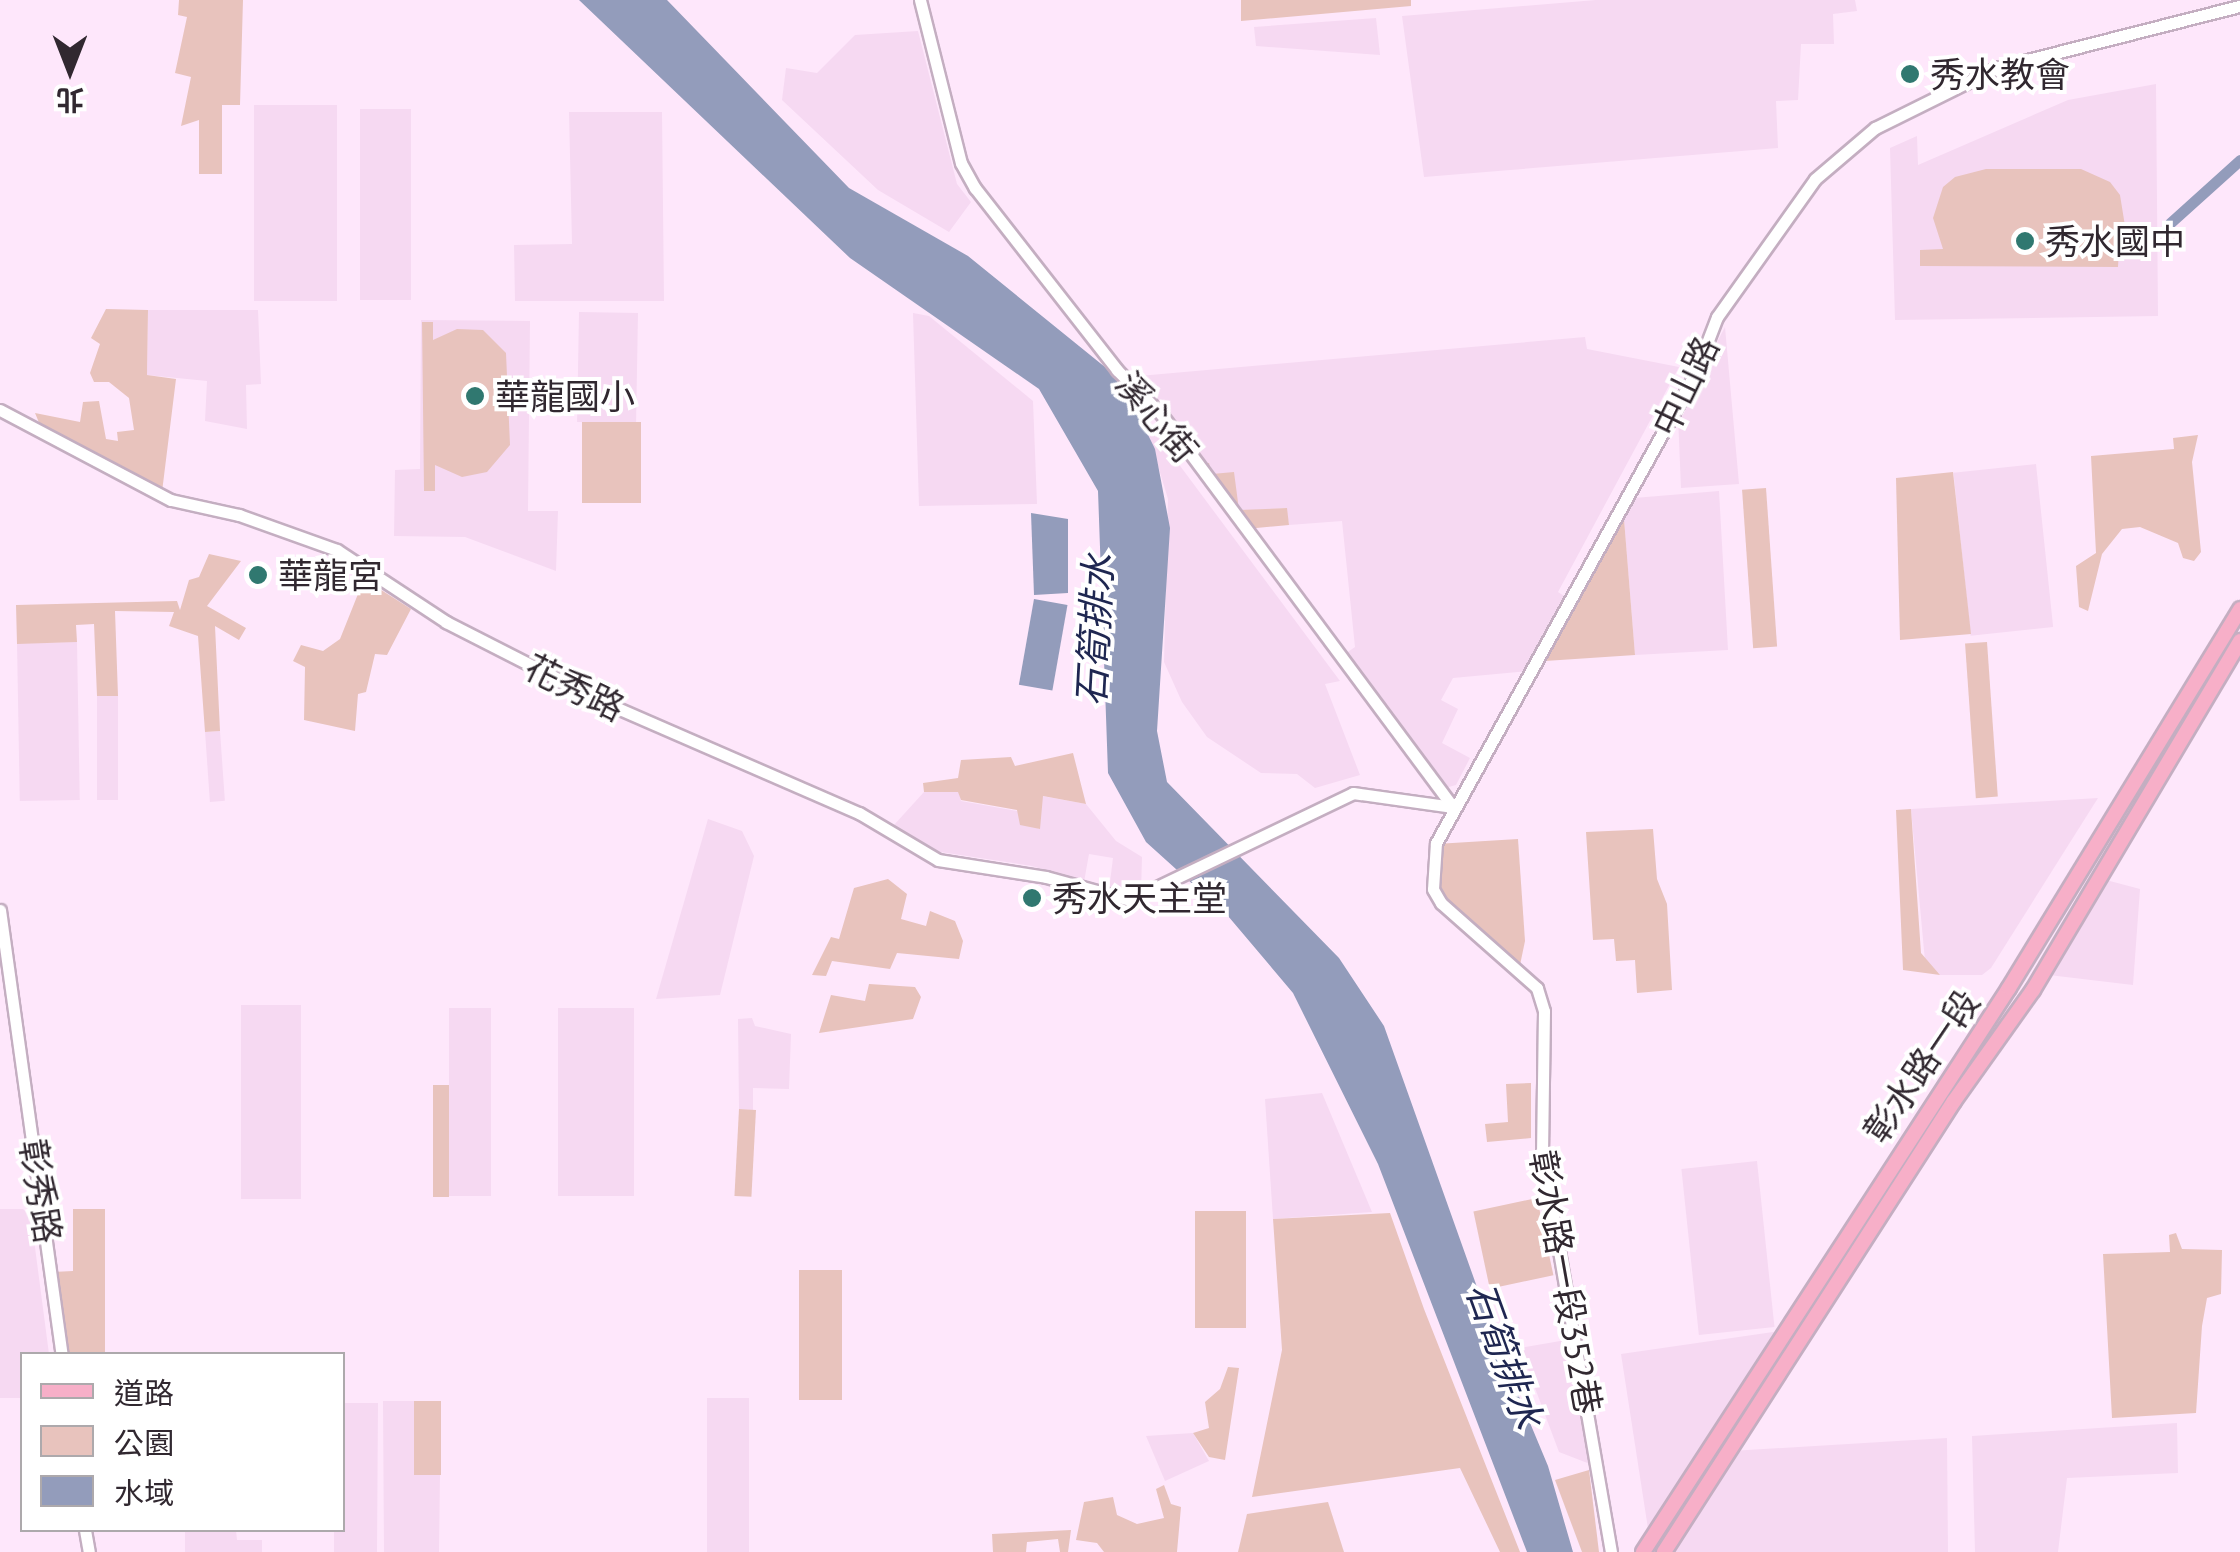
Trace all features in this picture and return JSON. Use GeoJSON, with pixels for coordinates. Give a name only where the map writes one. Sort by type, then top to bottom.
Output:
{"type":"FeatureCollection","features":[{"type":"Feature","properties":{"kind":"main road","name":"彰水路一段"},"geometry":{"type":"LineString","coordinates":[[1644,1552],[2019,972],[2240,609]]}},
{"type":"Feature","properties":{"kind":"main road","name":"彰水路一段"},"geometry":{"type":"LineString","coordinates":[[1664,1552],[1954,1101],[2034,990],[2240,641]]}},
{"type":"Feature","properties":{"kind":"street","name":"溪心街"},"geometry":{"type":"LineString","coordinates":[[920,0],[961,163],[974,188],[1117,370],[1160,414],[1453,807]]}},
{"type":"Feature","properties":{"kind":"street","name":"中山路"},"geometry":{"type":"LineString","coordinates":[[1544,1011],[1538,988],[1452,916],[1433,889],[1431,862],[1453,807],[1685,392],[1717,317],[1815,179],[1875,128],[1983,73],[2049,50],[2240,6]]}},
{"type":"Feature","properties":{"kind":"street","name":"花秀路"},"geometry":{"type":"LineString","coordinates":[[0,410],[171,500],[239,515],[337,550],[446,622],[600,701],[858,813],[932,858],[1046,877],[1130,900],[1353,793],[1453,807]]}},
{"type":"Feature","properties":{"kind":"street","name":"彰秀路"},"geometry":{"type":"LineString","coordinates":[[0,910],[62,1352]]}},
{"type":"Feature","properties":{"kind":"street","name":"彰水路一段352巷"},"geometry":{"type":"LineString","coordinates":[[1544,1011],[1542,1154],[1611,1552]]}},
{"type":"Feature","properties":{"kind":"shaded area"},"geometry":{"type":"Polygon","coordinates":[[[1596,0],[1855,0],[1857,11],[1833,14],[1834,44],[1801,44],[1798,100],[1776,101],[1778,148],[1424,177],[1402,16],[1596,0]]]}},
{"type":"Feature","properties":{"kind":"shaded area"},"geometry":{"type":"Polygon","coordinates":[[[1376,18],[1380,55],[1256,46],[1254,27],[1376,18]]]}},
{"type":"Feature","properties":{"kind":"shaded area"},"geometry":{"type":"Polygon","coordinates":[[[918,31],[957,184],[971,202],[949,232],[878,190],[782,100],[786,68],[817,73],[855,35],[918,31]]]}},
{"type":"Feature","properties":{"kind":"shaded area","name":"秀水國中"},"geometry":{"type":"Polygon","coordinates":[[[2156,84],[2158,316],[1895,320],[1890,148],[1917,136],[1918,165],[2068,100],[2156,84]]]}},
{"type":"Feature","properties":{"kind":"shaded area"},"geometry":{"type":"Polygon","coordinates":[[[254,105],[337,105],[337,301],[254,301],[254,105]]]}},
{"type":"Feature","properties":{"kind":"shaded area"},"geometry":{"type":"Polygon","coordinates":[[[360,109],[411,109],[411,300],[360,300],[360,109]]]}},
{"type":"Feature","properties":{"kind":"shaded area"},"geometry":{"type":"Polygon","coordinates":[[[569,112],[662,112],[664,301],[515,301],[514,245],[572,244],[569,112]]]}},
{"type":"Feature","properties":{"kind":"shaded area"},"geometry":{"type":"Polygon","coordinates":[[[148,310],[258,310],[261,384],[246,385],[247,429],[205,421],[207,381],[147,375],[148,310]]]}},
{"type":"Feature","properties":{"kind":"shaded area"},"geometry":{"type":"Polygon","coordinates":[[[579,312],[638,313],[636,423],[577,422],[579,312]]]}},
{"type":"Feature","properties":{"kind":"shaded area"},"geometry":{"type":"Polygon","coordinates":[[[913,313],[929,316],[1033,401],[1037,504],[919,506],[913,313]]]}},
{"type":"Feature","properties":{"kind":"shaded area","name":"華龍國小"},"geometry":{"type":"Polygon","coordinates":[[[421,320],[530,321],[528,511],[558,511],[556,571],[465,537],[394,536],[395,470],[420,469],[421,320]]]}},
{"type":"Feature","properties":{"kind":"shaded area"},"geometry":{"type":"Polygon","coordinates":[[[1725,327],[1739,484],[1681,488],[1678,416],[1725,327]]]}},
{"type":"Feature","properties":{"kind":"shaded area"},"geometry":{"type":"Polygon","coordinates":[[[1585,337],[1587,349],[1679,367],[1558,592],[1569,599],[1528,671],[1453,678],[1441,700],[1458,709],[1442,743],[1470,758],[1456,785],[1445,788],[1342,656],[1355,647],[1342,521],[1289,525],[1286,508],[1239,511],[1208,463],[1191,464],[1135,388],[1139,376],[1585,337]]]}},
{"type":"Feature","properties":{"kind":"shaded area"},"geometry":{"type":"Polygon","coordinates":[[[1143,416],[1340,681],[1325,684],[1360,775],[1315,788],[1297,774],[1261,773],[1207,737],[1182,702],[1164,662],[1168,499],[1143,416]]]}},
{"type":"Feature","properties":{"kind":"shaded area"},"geometry":{"type":"Polygon","coordinates":[[[2036,464],[2053,627],[1971,636],[1953,473],[2036,464]]]}},
{"type":"Feature","properties":{"kind":"shaded area"},"geometry":{"type":"Polygon","coordinates":[[[1719,491],[1728,650],[1635,655],[1624,519],[1634,498],[1719,491]]]}},
{"type":"Feature","properties":{"kind":"shaded area"},"geometry":{"type":"Polygon","coordinates":[[[77,642],[80,800],[20,801],[17,643],[77,642]]]}},
{"type":"Feature","properties":{"kind":"shaded area"},"geometry":{"type":"Polygon","coordinates":[[[97,696],[118,696],[118,800],[97,800],[97,696]]]}},
{"type":"Feature","properties":{"kind":"shaded area"},"geometry":{"type":"Polygon","coordinates":[[[220,731],[225,801],[210,802],[205,732],[220,731]]]}},
{"type":"Feature","properties":{"kind":"shaded area"},"geometry":{"type":"Polygon","coordinates":[[[924,792],[959,792],[961,801],[1017,811],[1039,829],[1042,796],[1086,804],[1116,841],[1142,857],[1141,892],[1109,890],[1113,858],[1089,854],[1084,882],[1032,866],[934,851],[894,825],[924,792]]]}},
{"type":"Feature","properties":{"kind":"shaded area"},"geometry":{"type":"Polygon","coordinates":[[[2098,798],[1991,968],[1982,975],[1940,975],[1925,961],[1911,809],[2098,798]]]}},
{"type":"Feature","properties":{"kind":"shaded area"},"geometry":{"type":"Polygon","coordinates":[[[708,819],[742,831],[754,856],[720,995],[656,999],[708,819]]]}},
{"type":"Feature","properties":{"kind":"shaded area"},"geometry":{"type":"Polygon","coordinates":[[[2091,876],[2140,889],[2133,985],[2032,973],[2091,876]]]}},
{"type":"Feature","properties":{"kind":"shaded area"},"geometry":{"type":"Polygon","coordinates":[[[241,1005],[301,1005],[301,1199],[241,1199],[241,1005]]]}},
{"type":"Feature","properties":{"kind":"shaded area"},"geometry":{"type":"Polygon","coordinates":[[[449,1008],[491,1008],[491,1196],[449,1196],[449,1008]]]}},
{"type":"Feature","properties":{"kind":"shaded area"},"geometry":{"type":"Polygon","coordinates":[[[558,1008],[634,1008],[634,1196],[558,1196],[558,1008]]]}},
{"type":"Feature","properties":{"kind":"shaded area"},"geometry":{"type":"Polygon","coordinates":[[[752,1018],[755,1026],[791,1034],[789,1089],[753,1088],[753,1110],[739,1109],[738,1019],[752,1018]]]}},
{"type":"Feature","properties":{"kind":"shaded area"},"geometry":{"type":"Polygon","coordinates":[[[1322,1093],[1372,1212],[1273,1219],[1265,1099],[1322,1093]]]}},
{"type":"Feature","properties":{"kind":"shaded area"},"geometry":{"type":"Polygon","coordinates":[[[1757,1161],[1774,1327],[1699,1335],[1681,1169],[1757,1161]]]}},
{"type":"Feature","properties":{"kind":"shaded area"},"geometry":{"type":"Polygon","coordinates":[[[0,1209],[23,1209],[31,1217],[49,1352],[20,1352],[20,1398],[0,1398],[0,1209]]]}},
{"type":"Feature","properties":{"kind":"shaded area"},"geometry":{"type":"Polygon","coordinates":[[[1780,1331],[1649,1535],[1621,1354],[1780,1331]]]}},
{"type":"Feature","properties":{"kind":"shaded area"},"geometry":{"type":"Polygon","coordinates":[[[1566,1340],[1590,1464],[1559,1452],[1520,1348],[1566,1340]]]}},
{"type":"Feature","properties":{"kind":"shaded area"},"geometry":{"type":"Polygon","coordinates":[[[707,1398],[749,1398],[749,1552],[707,1552],[707,1398]]]}},
{"type":"Feature","properties":{"kind":"shaded area"},"geometry":{"type":"Polygon","coordinates":[[[383,1401],[414,1401],[416,1474],[440,1475],[439,1552],[384,1552],[383,1401]]]}},
{"type":"Feature","properties":{"kind":"shaded area"},"geometry":{"type":"Polygon","coordinates":[[[345,1403],[378,1403],[377,1552],[334,1552],[334,1532],[345,1532],[345,1403]]]}},
{"type":"Feature","properties":{"kind":"shaded area"},"geometry":{"type":"Polygon","coordinates":[[[2177,1423],[2178,1473],[2067,1478],[2058,1552],[1975,1552],[1972,1436],[2177,1423]]]}},
{"type":"Feature","properties":{"kind":"shaded area"},"geometry":{"type":"Polygon","coordinates":[[[1193,1433],[1209,1461],[1165,1481],[1146,1436],[1193,1433]]]}},
{"type":"Feature","properties":{"kind":"shaded area"},"geometry":{"type":"Polygon","coordinates":[[[1947,1438],[1948,1552],[1670,1552],[1731,1451],[1947,1438]]]}},
{"type":"Feature","properties":{"kind":"shaded area"},"geometry":{"type":"Polygon","coordinates":[[[185,1532],[236,1532],[237,1540],[262,1540],[262,1552],[185,1552],[185,1532]]]}},
{"type":"Feature","properties":{"kind":"green space"},"geometry":{"type":"Polygon","coordinates":[[[179,0],[243,0],[240,105],[222,105],[222,174],[199,174],[199,120],[181,126],[191,77],[175,73],[187,17],[178,15],[179,0]]]}},
{"type":"Feature","properties":{"kind":"green space"},"geometry":{"type":"Polygon","coordinates":[[[1241,0],[1411,0],[1411,6],[1241,21],[1241,0]]]}},
{"type":"Feature","properties":{"kind":"green space"},"geometry":{"type":"Polygon","coordinates":[[[1986,169],[2081,169],[2110,182],[2120,195],[2125,226],[2114,249],[2119,250],[2118,267],[1920,266],[1920,250],[1943,249],[1933,218],[1943,187],[1955,177],[1986,169]]]}},
{"type":"Feature","properties":{"kind":"green space"},"geometry":{"type":"Polygon","coordinates":[[[106,309],[148,310],[147,375],[176,379],[162,492],[40,425],[35,413],[80,422],[83,402],[99,401],[106,439],[118,441],[117,432],[134,430],[129,398],[109,382],[94,382],[90,373],[100,344],[91,338],[106,309]]]}},
{"type":"Feature","properties":{"kind":"green space"},"geometry":{"type":"Polygon","coordinates":[[[422,322],[433,322],[433,340],[457,329],[483,330],[506,353],[510,445],[487,472],[462,477],[435,465],[435,491],[424,491],[422,322]]]}},
{"type":"Feature","properties":{"kind":"green space"},"geometry":{"type":"Polygon","coordinates":[[[582,422],[641,422],[641,503],[582,503],[582,422]]]}},
{"type":"Feature","properties":{"kind":"green space"},"geometry":{"type":"Polygon","coordinates":[[[2198,435],[2192,462],[2201,552],[2194,561],[2183,558],[2178,543],[2140,527],[2122,529],[2102,554],[2088,611],[2079,607],[2076,566],[2096,553],[2091,456],[2174,449],[2173,438],[2198,435]]]}},
{"type":"Feature","properties":{"kind":"green space"},"geometry":{"type":"Polygon","coordinates":[[[1209,463],[1212,474],[1234,472],[1239,510],[1287,508],[1289,525],[1246,529],[1191,464],[1209,463]]]}},
{"type":"Feature","properties":{"kind":"green space"},"geometry":{"type":"Polygon","coordinates":[[[1953,472],[1971,634],[1900,640],[1896,478],[1953,472]]]}},
{"type":"Feature","properties":{"kind":"green space"},"geometry":{"type":"Polygon","coordinates":[[[1766,488],[1777,647],[1753,648],[1742,490],[1766,488]]]}},
{"type":"Feature","properties":{"kind":"green space"},"geometry":{"type":"Polygon","coordinates":[[[1624,519],[1635,655],[1545,661],[1624,519]]]}},
{"type":"Feature","properties":{"kind":"green space"},"geometry":{"type":"Polygon","coordinates":[[[209,554],[241,561],[207,606],[246,628],[239,640],[215,626],[220,731],[205,732],[198,636],[169,626],[174,612],[115,611],[118,696],[97,696],[94,624],[76,625],[77,642],[17,644],[16,605],[177,601],[180,610],[189,580],[199,577],[209,554]]]}},
{"type":"Feature","properties":{"kind":"green space"},"geometry":{"type":"Polygon","coordinates":[[[364,579],[411,609],[387,655],[375,654],[366,692],[358,694],[355,731],[304,720],[305,667],[293,661],[301,645],[323,651],[340,639],[364,579]]]}},
{"type":"Feature","properties":{"kind":"green space"},"geometry":{"type":"Polygon","coordinates":[[[1987,642],[1998,797],[1976,798],[1965,644],[1987,642]]]}},
{"type":"Feature","properties":{"kind":"green space"},"geometry":{"type":"Polygon","coordinates":[[[1073,753],[1086,804],[1043,796],[1040,829],[1020,825],[1017,810],[961,800],[958,792],[924,792],[923,783],[958,778],[961,760],[1011,757],[1015,766],[1073,753]]]}},
{"type":"Feature","properties":{"kind":"green space"},"geometry":{"type":"Polygon","coordinates":[[[1911,809],[1921,953],[1940,975],[1903,970],[1896,810],[1911,809]]]}},
{"type":"Feature","properties":{"kind":"green space"},"geometry":{"type":"Polygon","coordinates":[[[1653,829],[1657,879],[1667,904],[1672,990],[1637,993],[1635,960],[1616,961],[1614,939],[1593,940],[1586,832],[1653,829]]]}},
{"type":"Feature","properties":{"kind":"green space"},"geometry":{"type":"Polygon","coordinates":[[[1518,839],[1525,941],[1520,965],[1455,914],[1437,886],[1436,844],[1518,839]]]}},
{"type":"Feature","properties":{"kind":"green space"},"geometry":{"type":"Polygon","coordinates":[[[888,879],[907,894],[901,919],[926,926],[930,911],[955,921],[963,941],[959,959],[897,953],[890,969],[832,961],[826,976],[812,975],[831,937],[839,939],[854,888],[888,879]]]}},
{"type":"Feature","properties":{"kind":"green space"},"geometry":{"type":"Polygon","coordinates":[[[869,984],[915,987],[921,997],[913,1019],[819,1033],[831,995],[865,1001],[869,984]]]}},
{"type":"Feature","properties":{"kind":"green space"},"geometry":{"type":"Polygon","coordinates":[[[1531,1083],[1531,1138],[1487,1142],[1485,1124],[1508,1122],[1506,1084],[1531,1083]]]}},
{"type":"Feature","properties":{"kind":"green space"},"geometry":{"type":"Polygon","coordinates":[[[433,1085],[449,1085],[449,1197],[433,1197],[433,1085]]]}},
{"type":"Feature","properties":{"kind":"green space"},"geometry":{"type":"Polygon","coordinates":[[[739,1109],[756,1110],[751,1197],[734,1196],[739,1109]]]}},
{"type":"Feature","properties":{"kind":"green space"},"geometry":{"type":"Polygon","coordinates":[[[1537,1198],[1553,1275],[1490,1289],[1473,1212],[1537,1198]]]}},
{"type":"Feature","properties":{"kind":"green space"},"geometry":{"type":"Polygon","coordinates":[[[73,1209],[105,1209],[105,1352],[63,1352],[53,1272],[73,1271],[73,1209]]]}},
{"type":"Feature","properties":{"kind":"green space"},"geometry":{"type":"Polygon","coordinates":[[[1195,1211],[1246,1211],[1246,1328],[1195,1328],[1195,1211]]]}},
{"type":"Feature","properties":{"kind":"green space"},"geometry":{"type":"Polygon","coordinates":[[[1390,1213],[1520,1552],[1500,1552],[1460,1468],[1252,1497],[1282,1350],[1273,1219],[1390,1213]]]}},
{"type":"Feature","properties":{"kind":"green space"},"geometry":{"type":"Polygon","coordinates":[[[2176,1233],[2182,1249],[2222,1250],[2221,1294],[2207,1298],[2202,1326],[2196,1413],[2112,1418],[2103,1254],[2170,1252],[2169,1235],[2176,1233]]]}},
{"type":"Feature","properties":{"kind":"green space"},"geometry":{"type":"Polygon","coordinates":[[[799,1270],[842,1270],[842,1400],[799,1400],[799,1270]]]}},
{"type":"Feature","properties":{"kind":"green space"},"geometry":{"type":"Polygon","coordinates":[[[1228,1367],[1239,1368],[1225,1460],[1209,1457],[1193,1433],[1209,1428],[1205,1402],[1220,1389],[1228,1367]]]}},
{"type":"Feature","properties":{"kind":"green space"},"geometry":{"type":"Polygon","coordinates":[[[414,1401],[441,1401],[441,1475],[414,1475],[414,1401]]]}},
{"type":"Feature","properties":{"kind":"green space"},"geometry":{"type":"Polygon","coordinates":[[[1589,1470],[1599,1552],[1582,1552],[1555,1480],[1589,1470]]]}},
{"type":"Feature","properties":{"kind":"green space"},"geometry":{"type":"Polygon","coordinates":[[[1164,1485],[1171,1504],[1181,1507],[1177,1552],[1104,1552],[1097,1543],[1076,1540],[1084,1502],[1113,1497],[1117,1515],[1137,1524],[1164,1518],[1156,1489],[1164,1485]]]}},
{"type":"Feature","properties":{"kind":"green space"},"geometry":{"type":"Polygon","coordinates":[[[1328,1502],[1344,1552],[1238,1552],[1247,1514],[1328,1502]]]}},
{"type":"Feature","properties":{"kind":"green space"},"geometry":{"type":"Polygon","coordinates":[[[1071,1530],[1068,1552],[1060,1552],[1058,1539],[1027,1542],[1026,1552],[993,1552],[992,1534],[1071,1530]]]}},
{"type":"Feature","properties":{"kind":"water"},"geometry":{"type":"Polygon","coordinates":[[[579,0],[667,0],[849,188],[968,256],[1121,380],[1155,449],[1170,528],[1157,731],[1167,782],[1339,958],[1384,1026],[1498,1346],[1548,1466],[1573,1552],[1527,1552],[1378,1164],[1293,993],[1228,916],[1146,842],[1108,773],[1098,491],[1039,389],[850,258],[579,0]]]}},
{"type":"Feature","properties":{"kind":"water"},"geometry":{"type":"Polygon","coordinates":[[[1031,513],[1068,519],[1068,593],[1034,595],[1031,513]]]}},
{"type":"Feature","properties":{"kind":"water"},"geometry":{"type":"Polygon","coordinates":[[[1034,599],[1067,605],[1052,691],[1019,685],[1034,599]]]}},
{"type":"Feature","properties":{"kind":"waterway"},"geometry":{"type":"LineString","coordinates":[[2170,223],[2240,160]]}},
{"type":"Feature","properties":{"kind":"place","name":"秀水教會"},"geometry":{"type":"Point","coordinates":[1910,74]}},
{"type":"Feature","properties":{"kind":"place","name":"秀水國中"},"geometry":{"type":"Point","coordinates":[2025,241]}},
{"type":"Feature","properties":{"kind":"place","name":"華龍國小"},"geometry":{"type":"Point","coordinates":[475,396]}},
{"type":"Feature","properties":{"kind":"place","name":"華龍宮"},"geometry":{"type":"Point","coordinates":[258,575]}},
{"type":"Feature","properties":{"kind":"place","name":"秀水天主堂"},"geometry":{"type":"Point","coordinates":[1032,898]}},
{"type":"Feature","properties":{"kind":"water label","name":"石筍排水"},"geometry":{"type":"Point","coordinates":[1094,630]}},
{"type":"Feature","properties":{"kind":"water label","name":"石筍排水"},"geometry":{"type":"Point","coordinates":[1505,1355]}}]}
